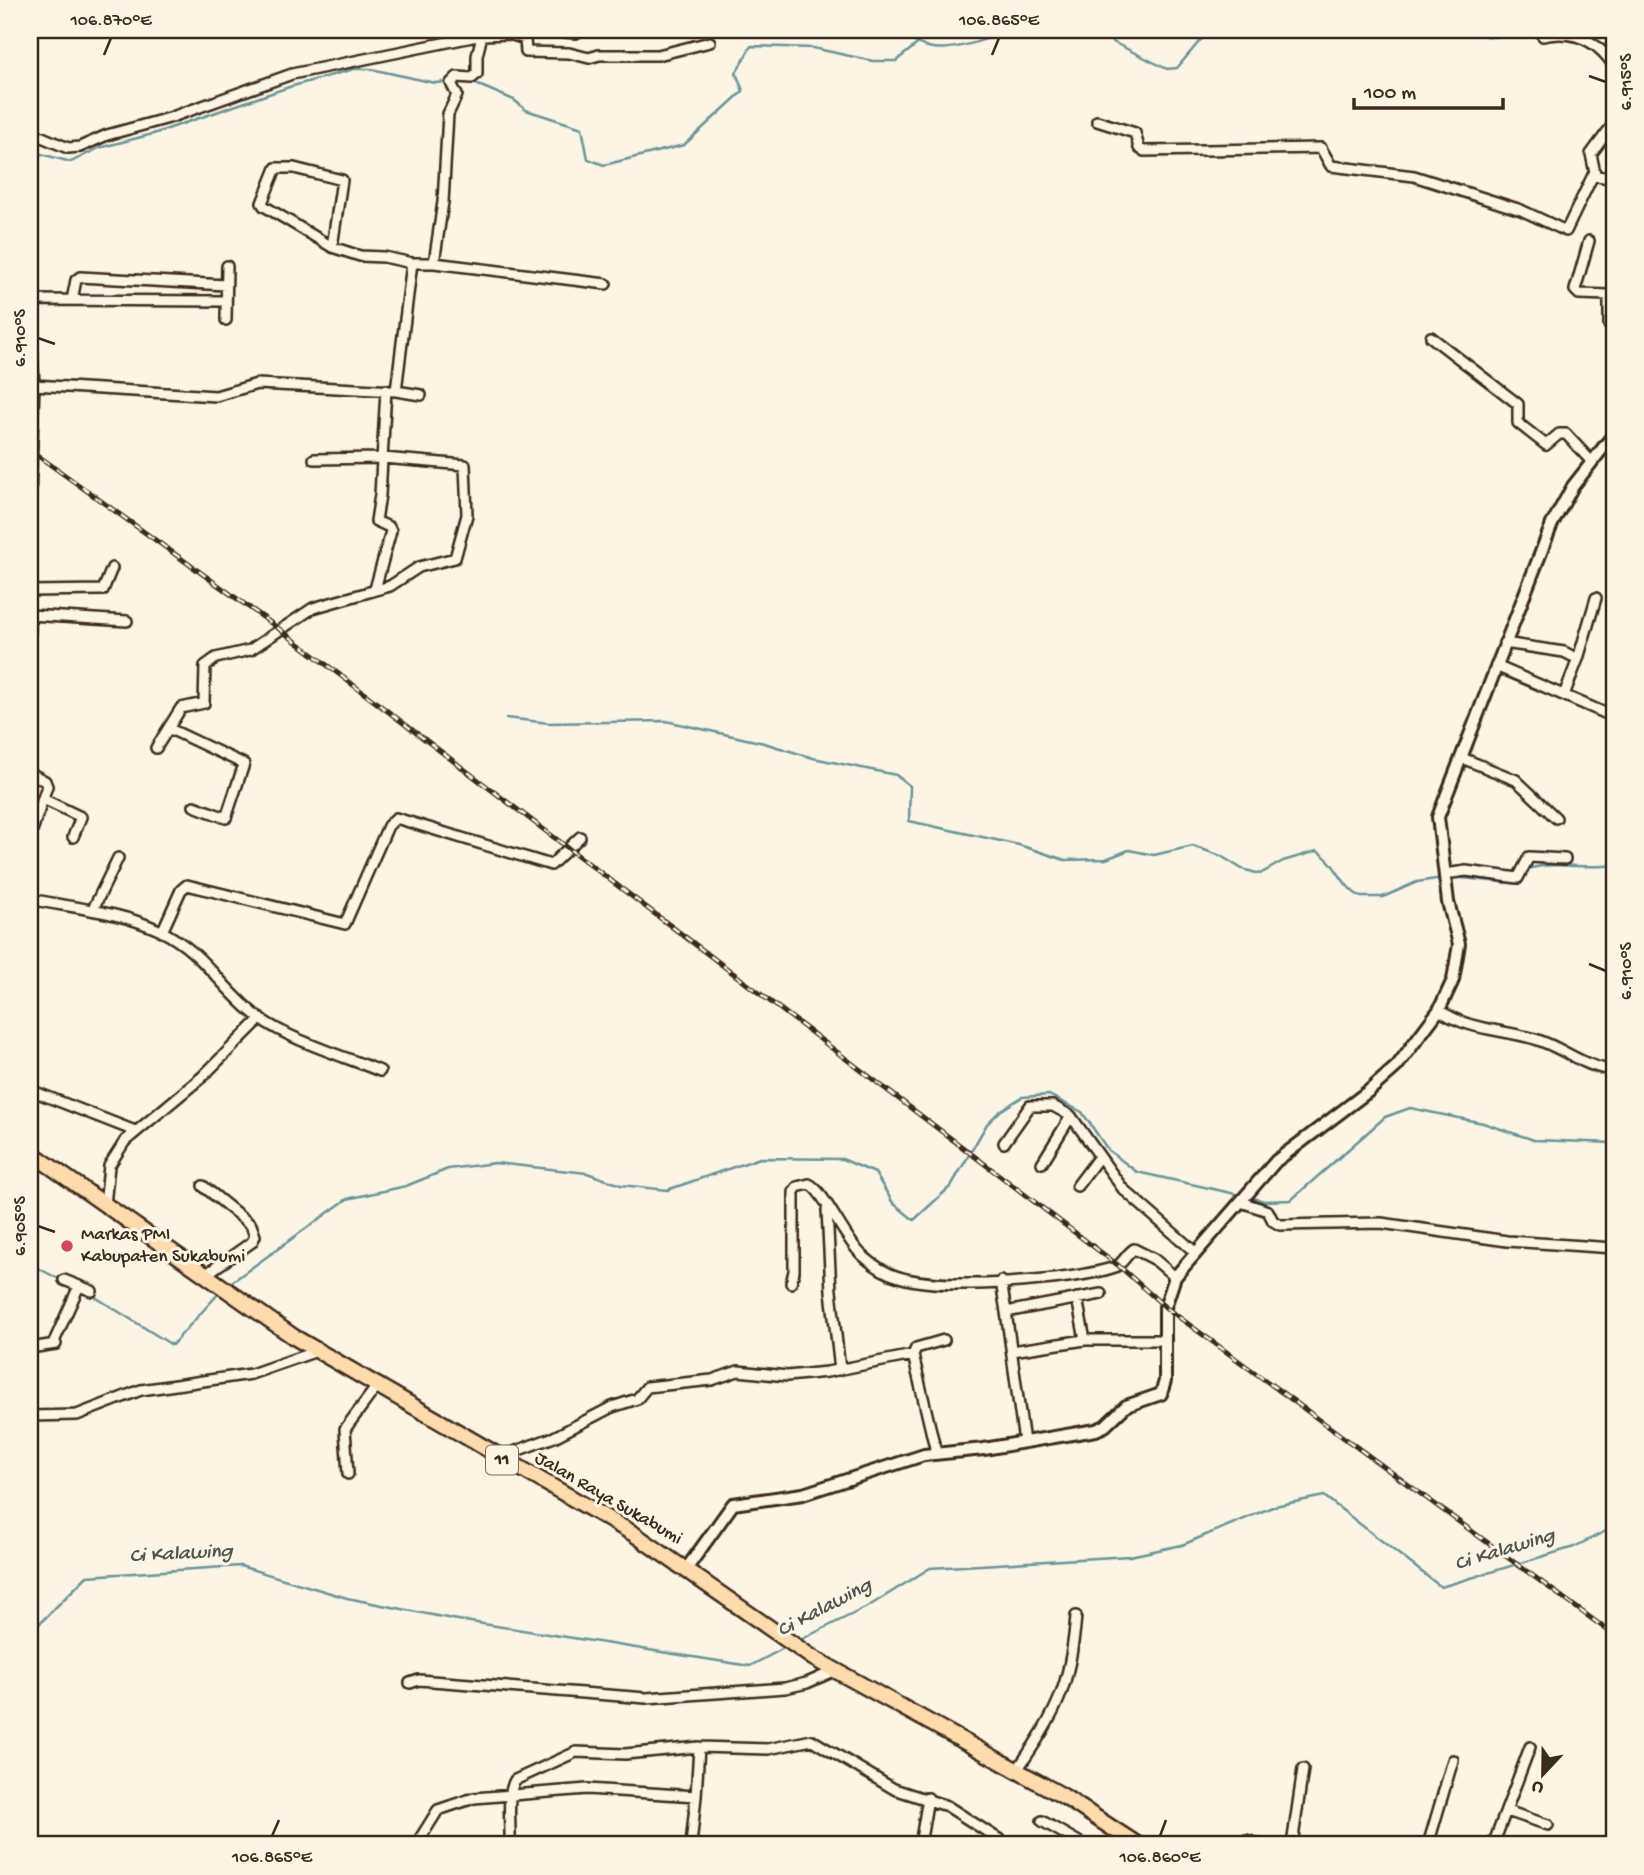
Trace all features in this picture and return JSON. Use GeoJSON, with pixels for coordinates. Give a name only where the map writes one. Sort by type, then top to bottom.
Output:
{"type":"FeatureCollection","features":[{"type":"Feature","properties":{"kind":"highway","name":"Jalan Raya Sukabumi"},"geometry":{"type":"LineString","coordinates":[[30,1152],[317,1351],[498,1458],[634,1534],[834,1671],[1017,1770],[1090,1812],[1138,1845]]}},
{"type":"Feature","properties":{"kind":"street"},"geometry":{"type":"LineString","coordinates":[[542,30],[576,33],[579,30]]}},
{"type":"Feature","properties":{"kind":"street"},"geometry":{"type":"LineString","coordinates":[[1538,30],[1543,36],[1568,33],[1583,37],[1604,51],[1614,66]]}},
{"type":"Feature","properties":{"kind":"street"},"geometry":{"type":"LineString","coordinates":[[433,263],[443,202],[448,114],[457,94],[451,83],[457,77],[472,78],[477,74],[477,56],[482,35]]}},
{"type":"Feature","properties":{"kind":"street"},"geometry":{"type":"LineString","coordinates":[[30,132],[68,148],[80,147],[117,132],[169,118],[292,74],[482,35],[527,35],[526,52],[569,53],[589,58],[599,54],[674,52],[710,42]]}},
{"type":"Feature","properties":{"kind":"street"},"geometry":{"type":"LineString","coordinates":[[1097,121],[1135,133],[1139,148],[1144,151],[1321,148],[1331,166],[1414,176],[1521,210],[1566,231],[1595,173],[1591,154],[1614,123]]}},
{"type":"Feature","properties":{"kind":"street"},"geometry":{"type":"LineString","coordinates":[[331,247],[342,180],[294,169],[276,168],[263,204],[331,247],[360,256],[384,257],[412,263],[433,263],[606,284]]}},
{"type":"Feature","properties":{"kind":"street"},"geometry":{"type":"LineString","coordinates":[[1595,173],[1614,179]]}},
{"type":"Feature","properties":{"kind":"street"},"geometry":{"type":"LineString","coordinates":[[1589,241],[1575,290],[1579,294],[1609,295],[1609,325],[1614,331]]}},
{"type":"Feature","properties":{"kind":"street"},"geometry":{"type":"LineString","coordinates":[[396,391],[412,263]]}},
{"type":"Feature","properties":{"kind":"street"},"geometry":{"type":"LineString","coordinates":[[226,320],[227,266]]}},
{"type":"Feature","properties":{"kind":"street"},"geometry":{"type":"LineString","coordinates":[[72,300],[76,280],[80,277],[226,285]]}},
{"type":"Feature","properties":{"kind":"street"},"geometry":{"type":"LineString","coordinates":[[30,300],[226,301]]}},
{"type":"Feature","properties":{"kind":"street"},"geometry":{"type":"LineString","coordinates":[[30,311],[34,385],[30,496]]}},
{"type":"Feature","properties":{"kind":"street"},"geometry":{"type":"LineString","coordinates":[[1431,337],[1518,404],[1518,424],[1537,440],[1546,445],[1559,434],[1566,433],[1591,461]]}},
{"type":"Feature","properties":{"kind":"street"},"geometry":{"type":"LineString","coordinates":[[34,385],[216,396],[257,384],[386,390],[421,395]]}},
{"type":"Feature","properties":{"kind":"street"},"geometry":{"type":"LineString","coordinates":[[375,589],[391,531],[389,527],[376,521],[383,458],[386,390]]}},
{"type":"Feature","properties":{"kind":"street"},"geometry":{"type":"LineString","coordinates":[[687,1568],[733,1504],[803,1494],[936,1452],[1024,1443],[1102,1428],[1126,1406],[1158,1397],[1165,1381],[1165,1307],[1175,1277],[1276,1161],[1388,1075],[1439,1010],[1453,980],[1460,951],[1450,914],[1438,821],[1504,643],[1560,506],[1591,461],[1614,434]]}},
{"type":"Feature","properties":{"kind":"street"},"geometry":{"type":"LineString","coordinates":[[156,748],[185,705],[204,703],[208,663],[250,650],[313,608],[390,586],[419,567],[452,561],[457,553],[467,515],[464,465],[383,458],[314,459]]}},
{"type":"Feature","properties":{"kind":"street"},"geometry":{"type":"LineString","coordinates":[[30,591],[103,590],[112,568]]}},
{"type":"Feature","properties":{"kind":"street"},"geometry":{"type":"LineString","coordinates":[[1564,695],[1596,598]]}},
{"type":"Feature","properties":{"kind":"street"},"geometry":{"type":"LineString","coordinates":[[30,631],[30,615],[127,621]]}},
{"type":"Feature","properties":{"kind":"street"},"geometry":{"type":"LineString","coordinates":[[1504,643],[1563,652],[1578,659]]}},
{"type":"Feature","properties":{"kind":"street"},"geometry":{"type":"LineString","coordinates":[[1496,666],[1614,717]]}},
{"type":"Feature","properties":{"kind":"street"},"geometry":{"type":"LineString","coordinates":[[170,729],[244,764],[226,818],[194,806]]}},
{"type":"Feature","properties":{"kind":"street"},"geometry":{"type":"LineString","coordinates":[[1462,758],[1517,780],[1556,818]]}},
{"type":"Feature","properties":{"kind":"street"},"geometry":{"type":"LineString","coordinates":[[30,773],[47,783],[30,837]]}},
{"type":"Feature","properties":{"kind":"street"},"geometry":{"type":"LineString","coordinates":[[43,799],[81,817],[74,837]]}},
{"type":"Feature","properties":{"kind":"street"},"geometry":{"type":"LineString","coordinates":[[162,932],[181,890],[187,884],[345,924],[388,826],[396,818],[551,865],[580,837]]}},
{"type":"Feature","properties":{"kind":"street"},"geometry":{"type":"LineString","coordinates":[[1445,877],[1466,871],[1518,878],[1529,857],[1565,859]]}},
{"type":"Feature","properties":{"kind":"street"},"geometry":{"type":"LineString","coordinates":[[93,909],[118,859]]}},
{"type":"Feature","properties":{"kind":"street"},"geometry":{"type":"LineString","coordinates":[[30,899],[93,909],[136,921],[162,932],[185,945],[212,968],[260,1018],[380,1071]]}},
{"type":"Feature","properties":{"kind":"street"},"geometry":{"type":"LineString","coordinates":[[1439,1010],[1459,1023],[1539,1041],[1583,1063],[1614,1070]]}},
{"type":"Feature","properties":{"kind":"street"},"geometry":{"type":"LineString","coordinates":[[105,1205],[110,1163],[135,1131],[186,1091],[260,1018]]}},
{"type":"Feature","properties":{"kind":"street"},"geometry":{"type":"LineString","coordinates":[[30,1090],[135,1131]]}},
{"type":"Feature","properties":{"kind":"street"},"geometry":{"type":"LineString","coordinates":[[1004,1143],[1030,1106],[1053,1106],[1071,1116],[1098,1158],[1131,1198],[1196,1253]]}},
{"type":"Feature","properties":{"kind":"street"},"geometry":{"type":"LineString","coordinates":[[1042,1163],[1071,1116]]}},
{"type":"Feature","properties":{"kind":"street"},"geometry":{"type":"LineString","coordinates":[[1077,1186],[1098,1158]]}},
{"type":"Feature","properties":{"kind":"street"},"geometry":{"type":"LineString","coordinates":[[203,1186],[251,1225],[255,1236],[252,1242],[208,1277]]}},
{"type":"Feature","properties":{"kind":"street"},"geometry":{"type":"LineString","coordinates":[[791,1283],[795,1189],[814,1186],[855,1248],[888,1273],[936,1283],[1065,1278],[1119,1266],[1134,1249],[1154,1259],[1175,1277]]}},
{"type":"Feature","properties":{"kind":"street"},"geometry":{"type":"LineString","coordinates":[[1241,1202],[1268,1210],[1273,1221],[1280,1225],[1381,1223],[1473,1237],[1614,1248]]}},
{"type":"Feature","properties":{"kind":"street"},"geometry":{"type":"LineString","coordinates":[[827,1209],[830,1279],[840,1370]]}},
{"type":"Feature","properties":{"kind":"street"},"geometry":{"type":"LineString","coordinates":[[64,1280],[92,1291]]}},
{"type":"Feature","properties":{"kind":"street"},"geometry":{"type":"LineString","coordinates":[[1001,1281],[1024,1443]]}},
{"type":"Feature","properties":{"kind":"street"},"geometry":{"type":"LineString","coordinates":[[30,1349],[54,1344],[79,1286]]}},
{"type":"Feature","properties":{"kind":"street"},"geometry":{"type":"LineString","coordinates":[[1006,1312],[1101,1294]]}},
{"type":"Feature","properties":{"kind":"street"},"geometry":{"type":"LineString","coordinates":[[1077,1298],[1085,1339]]}},
{"type":"Feature","properties":{"kind":"street"},"geometry":{"type":"LineString","coordinates":[[1012,1351],[1085,1339],[1164,1340]]}},
{"type":"Feature","properties":{"kind":"street"},"geometry":{"type":"LineString","coordinates":[[936,1452],[913,1355],[916,1348],[944,1340]]}},
{"type":"Feature","properties":{"kind":"street"},"geometry":{"type":"LineString","coordinates":[[30,1416],[77,1415],[141,1390],[251,1374],[317,1351]]}},
{"type":"Feature","properties":{"kind":"street"},"geometry":{"type":"LineString","coordinates":[[498,1458],[554,1437],[612,1407],[637,1399],[647,1387],[712,1380],[738,1371],[787,1376],[840,1370],[913,1355]]}},
{"type":"Feature","properties":{"kind":"street"},"geometry":{"type":"LineString","coordinates":[[348,1474],[345,1429],[377,1385]]}},
{"type":"Feature","properties":{"kind":"street"},"geometry":{"type":"LineString","coordinates":[[1017,1770],[1045,1730],[1065,1690],[1076,1616]]}},
{"type":"Feature","properties":{"kind":"street"},"geometry":{"type":"LineString","coordinates":[[411,1683],[419,1680],[646,1698],[785,1688],[807,1683],[834,1671]]}},
{"type":"Feature","properties":{"kind":"street"},"geometry":{"type":"LineString","coordinates":[[510,1845],[512,1825],[509,1795],[515,1780],[569,1754],[585,1751],[625,1754],[698,1747],[768,1749],[818,1741],[842,1759],[894,1789],[947,1805],[1009,1845]]}},
{"type":"Feature","properties":{"kind":"street"},"geometry":{"type":"LineString","coordinates":[[691,1845],[698,1747]]}},
{"type":"Feature","properties":{"kind":"street"},"geometry":{"type":"LineString","coordinates":[[1493,1845],[1530,1747]]}},
{"type":"Feature","properties":{"kind":"street"},"geometry":{"type":"LineString","coordinates":[[1428,1845],[1453,1760]]}},
{"type":"Feature","properties":{"kind":"street"},"geometry":{"type":"LineString","coordinates":[[1292,1845],[1303,1769]]}},
{"type":"Feature","properties":{"kind":"street"},"geometry":{"type":"LineString","coordinates":[[416,1845],[438,1810],[474,1798],[587,1789],[696,1796]]}},
{"type":"Feature","properties":{"kind":"street"},"geometry":{"type":"LineString","coordinates":[[920,1845],[928,1798]]}},
{"type":"Feature","properties":{"kind":"street"},"geometry":{"type":"LineString","coordinates":[[1507,1811],[1548,1825]]}},
{"type":"Feature","properties":{"kind":"street"},"geometry":{"type":"LineString","coordinates":[[1042,1821],[1084,1845]]}},
{"type":"Feature","properties":{"kind":"street"},"geometry":{"type":"LineString","coordinates":[[1246,1840],[1262,1845]]}},
{"type":"Feature","properties":{"kind":"waterway"},"geometry":{"type":"LineString","coordinates":[[901,30],[913,41],[926,47],[940,48],[970,44],[1014,30]]}},
{"type":"Feature","properties":{"kind":"waterway"},"geometry":{"type":"LineString","coordinates":[[1089,30],[1167,69],[1177,68],[1209,30]]}},
{"type":"Feature","properties":{"kind":"waterway"},"geometry":{"type":"LineString","coordinates":[[1456,30],[1492,37],[1535,32]]}},
{"type":"Feature","properties":{"kind":"waterway"},"geometry":{"type":"LineString","coordinates":[[1542,31],[1559,30]]}},
{"type":"Feature","properties":{"kind":"waterway"},"geometry":{"type":"LineString","coordinates":[[469,81],[514,100],[526,110],[582,128],[588,159],[604,165],[684,145],[743,91],[736,73],[751,46],[813,48],[873,61],[896,61],[916,45]]}},
{"type":"Feature","properties":{"kind":"waterway"},"geometry":{"type":"LineString","coordinates":[[1602,46],[1614,58]]}},
{"type":"Feature","properties":{"kind":"waterway"},"geometry":{"type":"LineString","coordinates":[[30,151],[71,162],[99,148],[153,134],[289,87],[354,69],[371,69],[435,83],[448,82]]}},
{"type":"Feature","properties":{"kind":"waterway"},"geometry":{"type":"LineString","coordinates":[[506,718],[549,723],[666,721],[764,743],[813,758],[896,775],[910,786],[909,821],[1019,845],[1065,860],[1106,859],[1129,850],[1154,855],[1193,846],[1221,856],[1242,869],[1260,874],[1283,861],[1317,851],[1330,861],[1348,887],[1361,897],[1383,897],[1417,882],[1442,878]]}},
{"type":"Feature","properties":{"kind":"waterway"},"geometry":{"type":"LineString","coordinates":[[1525,870],[1557,865],[1614,865]]}},
{"type":"Feature","properties":{"kind":"waterway"},"geometry":{"type":"LineString","coordinates":[[1452,877],[1521,884],[1523,876]]}},
{"type":"Feature","properties":{"kind":"waterway"},"geometry":{"type":"LineString","coordinates":[[229,1284],[347,1199],[406,1186],[448,1169],[495,1163],[587,1173],[621,1185],[667,1190],[760,1158],[842,1159],[875,1173],[893,1203],[914,1220],[951,1186],[987,1124],[1000,1111],[1022,1097],[1049,1095],[1082,1112],[1108,1150],[1137,1172],[1240,1195]]}},
{"type":"Feature","properties":{"kind":"waterway"},"geometry":{"type":"LineString","coordinates":[[1250,1197],[1264,1201],[1291,1200],[1385,1117],[1410,1108],[1483,1123],[1534,1140],[1614,1143]]}},
{"type":"Feature","properties":{"kind":"waterway"},"geometry":{"type":"LineString","coordinates":[[30,1264],[61,1280]]}},
{"type":"Feature","properties":{"kind":"waterway"},"geometry":{"type":"LineString","coordinates":[[92,1295],[172,1345],[219,1293]]}},
{"type":"Feature","properties":{"kind":"waterway","name":"Ci Kalawing"},"geometry":{"type":"LineString","coordinates":[[798,1641],[869,1606],[930,1568],[1130,1556],[1182,1545],[1275,1506],[1324,1496],[1441,1587],[1574,1547],[1614,1527]]}},
{"type":"Feature","properties":{"kind":"waterway","name":"Ci Kalawing"},"geometry":{"type":"LineString","coordinates":[[30,1633],[87,1576],[240,1566],[347,1598],[452,1619],[750,1666],[786,1647]]}},
{"type":"Feature","properties":{"kind":"railway"},"geometry":{"type":"LineString","coordinates":[[30,450],[282,631],[1119,1266],[1165,1307],[1614,1635]]}},
{"type":"Feature","properties":{"kind":"place","name":"Markas PMI Kabupaten Sukabumi"},"geometry":{"type":"Point","coordinates":[67,1246]}}]}
